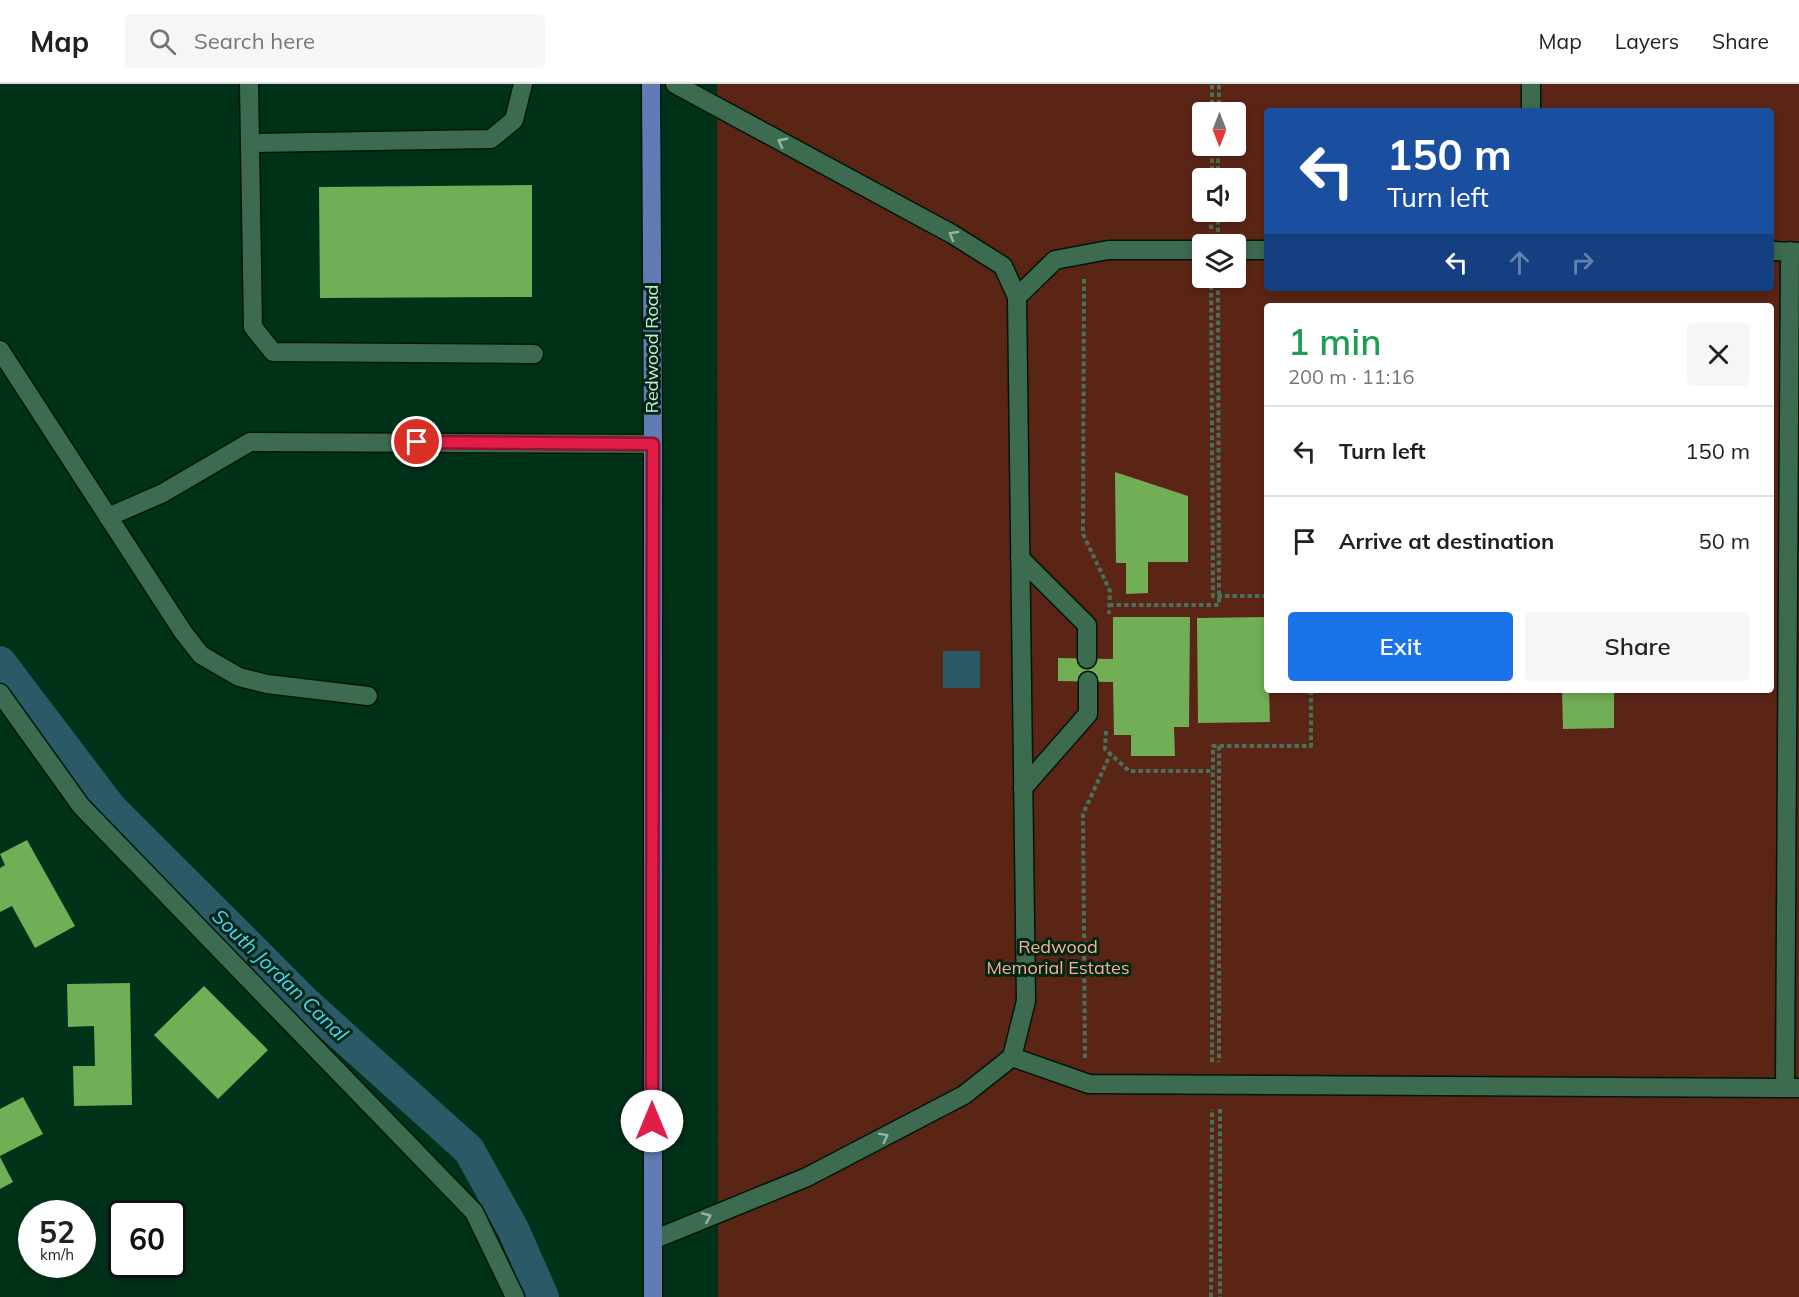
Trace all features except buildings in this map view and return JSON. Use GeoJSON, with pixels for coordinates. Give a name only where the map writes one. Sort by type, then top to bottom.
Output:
{"type":"FeatureCollection","features":[{"type":"Feature","properties":{"kind":"main road","name":"Redwood Road"},"geometry":{"type":"LineString","coordinates":[[651,84],[653,1297]]}},
{"type":"Feature","properties":{"kind":"lane"},"geometry":{"type":"LineString","coordinates":[[249,84],[253,327],[273,352],[534,354]]}},
{"type":"Feature","properties":{"kind":"lane"},"geometry":{"type":"LineString","coordinates":[[250,143],[491,139],[514,120],[523,84]]}},
{"type":"Feature","properties":{"kind":"lane"},"geometry":{"type":"LineString","coordinates":[[653,1240],[807,1177],[964,1095],[1012,1057],[1026,1001],[1017,297],[1003,266],[952,234],[675,84]]}},
{"type":"Feature","properties":{"kind":"lane"},"geometry":{"type":"LineString","coordinates":[[1531,84],[1531,108]]}},
{"type":"Feature","properties":{"kind":"lane"},"geometry":{"type":"LineString","coordinates":[[1017,297],[1055,260],[1108,250],[1192,250]]}},
{"type":"Feature","properties":{"kind":"lane"},"geometry":{"type":"LineString","coordinates":[[1246,250],[1264,250]]}},
{"type":"Feature","properties":{"kind":"lane"},"geometry":{"type":"LineString","coordinates":[[1012,1057],[1085,1083],[1792,1088],[1795,251],[1774,251]]}},
{"type":"Feature","properties":{"kind":"lane"},"geometry":{"type":"LineString","coordinates":[[0,350],[183,632],[201,655],[240,677],[267,684],[368,696]]}},
{"type":"Feature","properties":{"kind":"lane"},"geometry":{"type":"LineString","coordinates":[[108,517],[164,493],[250,442],[653,444]]}},
{"type":"Feature","properties":{"kind":"lane"},"geometry":{"type":"LineString","coordinates":[[1020,558],[1087,626],[1087,659]]}},
{"type":"Feature","properties":{"kind":"lane"},"geometry":{"type":"LineString","coordinates":[[1023,788],[1088,714],[1088,681]]}},
{"type":"Feature","properties":{"kind":"lane"},"geometry":{"type":"LineString","coordinates":[[0,693],[81,806],[474,1212],[515,1297]]}},
{"type":"Feature","properties":{"kind":"path"},"geometry":{"type":"LineString","coordinates":[[1212,84],[1212,102]]}},
{"type":"Feature","properties":{"kind":"path"},"geometry":{"type":"LineString","coordinates":[[1218,102],[1219,84]]}},
{"type":"Feature","properties":{"kind":"path"},"geometry":{"type":"LineString","coordinates":[[1218,222],[1218,234]]}},
{"type":"Feature","properties":{"kind":"path"},"geometry":{"type":"LineString","coordinates":[[1084,255],[1083,534],[1110,591],[1109,616]]}},
{"type":"Feature","properties":{"kind":"path"},"geometry":{"type":"LineString","coordinates":[[1211,288],[1213,596],[1264,596]]}},
{"type":"Feature","properties":{"kind":"path"},"geometry":{"type":"LineString","coordinates":[[1109,605],[1219,605],[1218,288]]}},
{"type":"Feature","properties":{"kind":"path"},"geometry":{"type":"LineString","coordinates":[[1220,1297],[1213,746],[1311,746],[1311,693]]}},
{"type":"Feature","properties":{"kind":"path"},"geometry":{"type":"LineString","coordinates":[[1106,726],[1105,749],[1129,771],[1213,771]]}},
{"type":"Feature","properties":{"kind":"path"},"geometry":{"type":"LineString","coordinates":[[1211,1297],[1216,1085],[1219,746]]}},
{"type":"Feature","properties":{"kind":"path"},"geometry":{"type":"LineString","coordinates":[[1085,1083],[1083,814],[1110,755]]}},
{"type":"Feature","properties":{"kind":"green space","name":"Redwood Memorial Estates"},"geometry":{"type":"Polygon","coordinates":[[[717,84],[1799,84],[1799,1297],[718,1297],[717,84]]]}},
{"type":"Feature","properties":{"kind":"water"},"geometry":{"type":"Polygon","coordinates":[[[943,651],[980,651],[980,688],[943,688],[943,651]]]}},
{"type":"Feature","properties":{"kind":"waterway","name":"South Jordan Canal"},"geometry":{"type":"LineString","coordinates":[[0,662],[110,807],[307,1004],[469,1150],[513,1229],[543,1297]]}},
{"type":"Feature","properties":{"kind":"route"},"geometry":{"type":"LineString","coordinates":[[417,442],[653,444],[652,1121]]}}]}
